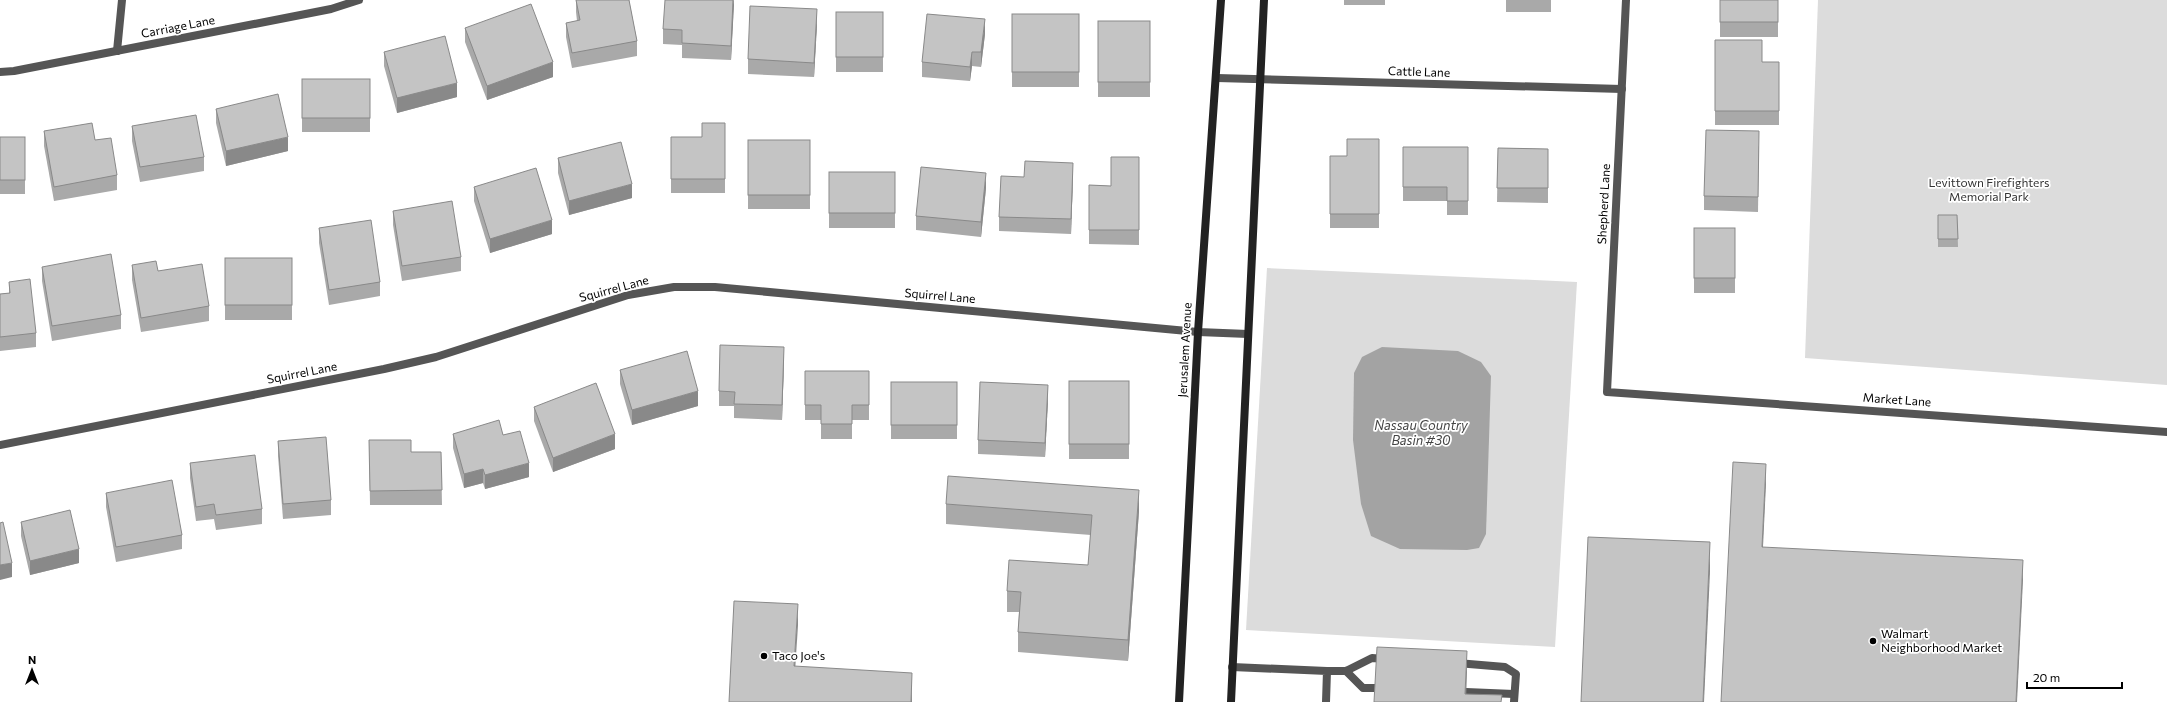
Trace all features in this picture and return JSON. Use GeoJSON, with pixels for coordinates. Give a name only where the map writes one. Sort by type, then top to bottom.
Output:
{"type":"FeatureCollection","features":[{"type":"Feature","properties":{"kind":"main road","name":"Jerusalem Avenue"},"geometry":{"type":"LineString","coordinates":[[1179,702],[1198,332],[1217,78],[1221,0]]}},
{"type":"Feature","properties":{"kind":"main road"},"geometry":{"type":"LineString","coordinates":[[1231,702],[1264,0]]}},
{"type":"Feature","properties":{"kind":"street"},"geometry":{"type":"LineString","coordinates":[[117,51],[122,0]]}},
{"type":"Feature","properties":{"kind":"street","name":"Carriage Lane"},"geometry":{"type":"LineString","coordinates":[[0,72],[14,71],[331,9],[359,0]]}},
{"type":"Feature","properties":{"kind":"street","name":"Shepherd Lane"},"geometry":{"type":"LineString","coordinates":[[1625,393],[1608,392],[1626,0]]}},
{"type":"Feature","properties":{"kind":"street","name":"Cattle Lane"},"geometry":{"type":"LineString","coordinates":[[1217,78],[1622,89]]}},
{"type":"Feature","properties":{"kind":"street","name":"Squirrel Lane"},"geometry":{"type":"LineString","coordinates":[[0,445],[384,369],[436,357],[628,295],[674,287],[715,287],[1198,332],[1248,334]]}},
{"type":"Feature","properties":{"kind":"street","name":"Market Lane"},"geometry":{"type":"LineString","coordinates":[[1625,393],[2167,432]]}},
{"type":"Feature","properties":{"kind":"street"},"geometry":{"type":"LineString","coordinates":[[1232,666],[1346,671],[1372,658],[1395,660]]}},
{"type":"Feature","properties":{"kind":"street"},"geometry":{"type":"LineString","coordinates":[[1450,663],[1505,666],[1516,674],[1514,698],[1466,692]]}},
{"type":"Feature","properties":{"kind":"street"},"geometry":{"type":"LineString","coordinates":[[1326,702],[1327,671]]}},
{"type":"Feature","properties":{"kind":"street"},"geometry":{"type":"LineString","coordinates":[[1346,671],[1363,688],[1375,688]]}},
{"type":"Feature","properties":{"kind":"green space","name":"Levittown Firefighters Memorial Park"},"geometry":{"type":"Polygon","coordinates":[[[1818,0],[2167,0],[2167,385],[1805,358],[1818,0]]]}},
{"type":"Feature","properties":{"kind":"green space"},"geometry":{"type":"Polygon","coordinates":[[[1267,268],[1577,282],[1555,647],[1246,630],[1267,268]]]}},
{"type":"Feature","properties":{"kind":"water","name":"Nassau Country Basin #30"},"geometry":{"type":"Polygon","coordinates":[[[1382,347],[1458,351],[1481,362],[1491,376],[1486,534],[1479,548],[1467,550],[1400,549],[1371,536],[1361,504],[1353,440],[1354,373],[1362,357],[1382,347]]]}},
{"type":"Feature","properties":{"kind":"building"},"geometry":{"type":"Polygon","coordinates":[[[576,0],[629,0],[637,41],[572,53],[566,23],[580,20],[576,0]]]}},
{"type":"Feature","properties":{"kind":"building"},"geometry":{"type":"Polygon","coordinates":[[[665,0],[733,0],[731,46],[682,43],[682,30],[663,29],[665,0]]]}},
{"type":"Feature","properties":{"kind":"building"},"geometry":{"type":"Polygon","coordinates":[[[1720,0],[1778,0],[1778,22],[1720,22],[1720,0]]]}},
{"type":"Feature","properties":{"kind":"building"},"geometry":{"type":"Polygon","coordinates":[[[531,4],[553,62],[487,86],[465,28],[531,4]]]}},
{"type":"Feature","properties":{"kind":"building"},"geometry":{"type":"Polygon","coordinates":[[[750,6],[817,9],[814,63],[748,59],[750,6]]]}},
{"type":"Feature","properties":{"kind":"building"},"geometry":{"type":"Polygon","coordinates":[[[836,12],[883,12],[883,57],[836,57],[836,12]]]}},
{"type":"Feature","properties":{"kind":"building"},"geometry":{"type":"Polygon","coordinates":[[[927,14],[985,19],[981,52],[972,52],[970,67],[922,62],[927,14]]]}},
{"type":"Feature","properties":{"kind":"building"},"geometry":{"type":"Polygon","coordinates":[[[1012,14],[1079,14],[1079,72],[1012,72],[1012,14]]]}},
{"type":"Feature","properties":{"kind":"building"},"geometry":{"type":"Polygon","coordinates":[[[1098,21],[1150,21],[1150,82],[1098,82],[1098,21]]]}},
{"type":"Feature","properties":{"kind":"building"},"geometry":{"type":"Polygon","coordinates":[[[445,36],[457,83],[397,98],[384,52],[445,36]]]}},
{"type":"Feature","properties":{"kind":"building"},"geometry":{"type":"Polygon","coordinates":[[[1715,40],[1762,40],[1762,62],[1779,62],[1779,111],[1715,111],[1715,40]]]}},
{"type":"Feature","properties":{"kind":"building"},"geometry":{"type":"Polygon","coordinates":[[[302,79],[370,79],[370,118],[302,118],[302,79]]]}},
{"type":"Feature","properties":{"kind":"building"},"geometry":{"type":"Polygon","coordinates":[[[278,94],[288,137],[226,151],[216,109],[278,94]]]}},
{"type":"Feature","properties":{"kind":"building"},"geometry":{"type":"Polygon","coordinates":[[[196,115],[204,157],[140,167],[132,126],[196,115]]]}},
{"type":"Feature","properties":{"kind":"building"},"geometry":{"type":"Polygon","coordinates":[[[92,123],[95,140],[111,138],[117,175],[54,187],[44,131],[92,123]]]}},
{"type":"Feature","properties":{"kind":"building"},"geometry":{"type":"Polygon","coordinates":[[[702,123],[725,123],[725,179],[671,179],[671,137],[702,137],[702,123]]]}},
{"type":"Feature","properties":{"kind":"building"},"geometry":{"type":"Polygon","coordinates":[[[1706,130],[1759,131],[1758,197],[1704,196],[1706,130]]]}},
{"type":"Feature","properties":{"kind":"building"},"geometry":{"type":"Polygon","coordinates":[[[0,137],[25,137],[25,180],[0,180],[0,137]]]}},
{"type":"Feature","properties":{"kind":"building"},"geometry":{"type":"Polygon","coordinates":[[[1347,139],[1379,139],[1379,214],[1330,214],[1330,156],[1347,156],[1347,139]]]}},
{"type":"Feature","properties":{"kind":"building"},"geometry":{"type":"Polygon","coordinates":[[[748,140],[810,140],[810,195],[748,195],[748,140]]]}},
{"type":"Feature","properties":{"kind":"building"},"geometry":{"type":"Polygon","coordinates":[[[621,142],[632,184],[569,201],[558,158],[621,142]]]}},
{"type":"Feature","properties":{"kind":"building"},"geometry":{"type":"Polygon","coordinates":[[[1403,147],[1468,147],[1468,201],[1447,201],[1447,187],[1403,187],[1403,147]]]}},
{"type":"Feature","properties":{"kind":"building"},"geometry":{"type":"Polygon","coordinates":[[[1498,148],[1548,149],[1548,188],[1497,188],[1498,148]]]}},
{"type":"Feature","properties":{"kind":"building"},"geometry":{"type":"Polygon","coordinates":[[[1111,157],[1139,157],[1139,230],[1089,230],[1089,185],[1111,186],[1111,157]]]}},
{"type":"Feature","properties":{"kind":"building"},"geometry":{"type":"Polygon","coordinates":[[[1025,161],[1073,163],[1071,219],[999,217],[1001,176],[1024,177],[1025,161]]]}},
{"type":"Feature","properties":{"kind":"building"},"geometry":{"type":"Polygon","coordinates":[[[921,167],[986,173],[981,222],[916,216],[921,167]]]}},
{"type":"Feature","properties":{"kind":"building"},"geometry":{"type":"Polygon","coordinates":[[[536,168],[552,220],[490,239],[474,187],[536,168]]]}},
{"type":"Feature","properties":{"kind":"building"},"geometry":{"type":"Polygon","coordinates":[[[829,172],[895,172],[895,213],[829,213],[829,172]]]}},
{"type":"Feature","properties":{"kind":"building"},"geometry":{"type":"Polygon","coordinates":[[[452,201],[461,257],[402,266],[393,211],[452,201]]]}},
{"type":"Feature","properties":{"kind":"building"},"geometry":{"type":"Polygon","coordinates":[[[1938,215],[1957,215],[1958,239],[1938,239],[1938,215]]]}},
{"type":"Feature","properties":{"kind":"building"},"geometry":{"type":"Polygon","coordinates":[[[371,220],[380,282],[329,290],[319,228],[371,220]]]}},
{"type":"Feature","properties":{"kind":"building"},"geometry":{"type":"Polygon","coordinates":[[[1694,228],[1735,228],[1735,278],[1694,278],[1694,228]]]}},
{"type":"Feature","properties":{"kind":"building"},"geometry":{"type":"Polygon","coordinates":[[[111,254],[121,315],[52,326],[42,267],[111,254]]]}},
{"type":"Feature","properties":{"kind":"building"},"geometry":{"type":"Polygon","coordinates":[[[225,258],[292,258],[292,305],[225,305],[225,258]]]}},
{"type":"Feature","properties":{"kind":"building"},"geometry":{"type":"Polygon","coordinates":[[[156,261],[158,271],[202,264],[209,306],[141,318],[132,265],[156,261]]]}},
{"type":"Feature","properties":{"kind":"building"},"geometry":{"type":"Polygon","coordinates":[[[30,279],[36,333],[0,337],[0,294],[10,293],[9,282],[30,279]]]}},
{"type":"Feature","properties":{"kind":"building"},"geometry":{"type":"Polygon","coordinates":[[[720,345],[784,347],[782,405],[734,404],[735,392],[719,391],[720,345]]]}},
{"type":"Feature","properties":{"kind":"building"},"geometry":{"type":"Polygon","coordinates":[[[687,351],[698,391],[632,410],[620,370],[687,351]]]}},
{"type":"Feature","properties":{"kind":"building"},"geometry":{"type":"Polygon","coordinates":[[[805,371],[869,371],[869,405],[852,405],[852,424],[821,424],[821,405],[805,405],[805,371]]]}},
{"type":"Feature","properties":{"kind":"building"},"geometry":{"type":"Polygon","coordinates":[[[1069,381],[1129,381],[1129,444],[1069,444],[1069,381]]]}},
{"type":"Feature","properties":{"kind":"building"},"geometry":{"type":"Polygon","coordinates":[[[891,382],[957,382],[957,425],[891,425],[891,382]]]}},
{"type":"Feature","properties":{"kind":"building"},"geometry":{"type":"Polygon","coordinates":[[[980,382],[1048,385],[1045,443],[978,440],[980,382]]]}},
{"type":"Feature","properties":{"kind":"building"},"geometry":{"type":"Polygon","coordinates":[[[596,383],[615,434],[553,458],[534,407],[596,383]]]}},
{"type":"Feature","properties":{"kind":"building"},"geometry":{"type":"Polygon","coordinates":[[[499,420],[503,435],[520,431],[529,463],[485,475],[483,469],[464,474],[453,434],[499,420]]]}},
{"type":"Feature","properties":{"kind":"building"},"geometry":{"type":"Polygon","coordinates":[[[326,437],[331,500],[283,504],[278,441],[326,437]]]}},
{"type":"Feature","properties":{"kind":"building"},"geometry":{"type":"Polygon","coordinates":[[[369,440],[411,440],[411,452],[441,452],[442,490],[370,491],[369,440]]]}},
{"type":"Feature","properties":{"kind":"building"},"geometry":{"type":"Polygon","coordinates":[[[255,455],[262,509],[216,515],[214,504],[196,507],[190,463],[255,455]]]}},
{"type":"Feature","properties":{"kind":"building","name":"Walmart Neighborhood Market"},"geometry":{"type":"Polygon","coordinates":[[[1733,462],[1766,464],[1762,547],[2023,560],[2016,702],[1721,702],[1733,462]]]}},
{"type":"Feature","properties":{"kind":"building"},"geometry":{"type":"Polygon","coordinates":[[[948,476],[1139,490],[1128,640],[1018,632],[1021,592],[1007,591],[1009,560],[1088,565],[1092,515],[946,504],[948,476]]]}},
{"type":"Feature","properties":{"kind":"building"},"geometry":{"type":"Polygon","coordinates":[[[172,480],[182,535],[116,547],[106,493],[172,480]]]}},
{"type":"Feature","properties":{"kind":"building"},"geometry":{"type":"Polygon","coordinates":[[[70,510],[79,549],[30,561],[21,522],[70,510]]]}},
{"type":"Feature","properties":{"kind":"building"},"geometry":{"type":"Polygon","coordinates":[[[3,522],[12,563],[0,565],[0,523],[3,522]]]}},
{"type":"Feature","properties":{"kind":"building"},"geometry":{"type":"Polygon","coordinates":[[[1588,537],[1710,542],[1703,702],[1581,702],[1588,537]]]}},
{"type":"Feature","properties":{"kind":"building","name":"Taco Joe's"},"geometry":{"type":"Polygon","coordinates":[[[734,601],[798,604],[794,666],[912,673],[911,702],[729,702],[734,601]]]}},
{"type":"Feature","properties":{"kind":"building"},"geometry":{"type":"Polygon","coordinates":[[[1377,647],[1467,651],[1465,694],[1502,695],[1501,702],[1374,702],[1377,647]]]}},
{"type":"Feature","properties":{"kind":"place","name":"Walmart Neighborhood Market"},"geometry":{"type":"Point","coordinates":[1873,641]}},
{"type":"Feature","properties":{"kind":"place","name":"Taco Joe's"},"geometry":{"type":"Point","coordinates":[764,656]}}]}
